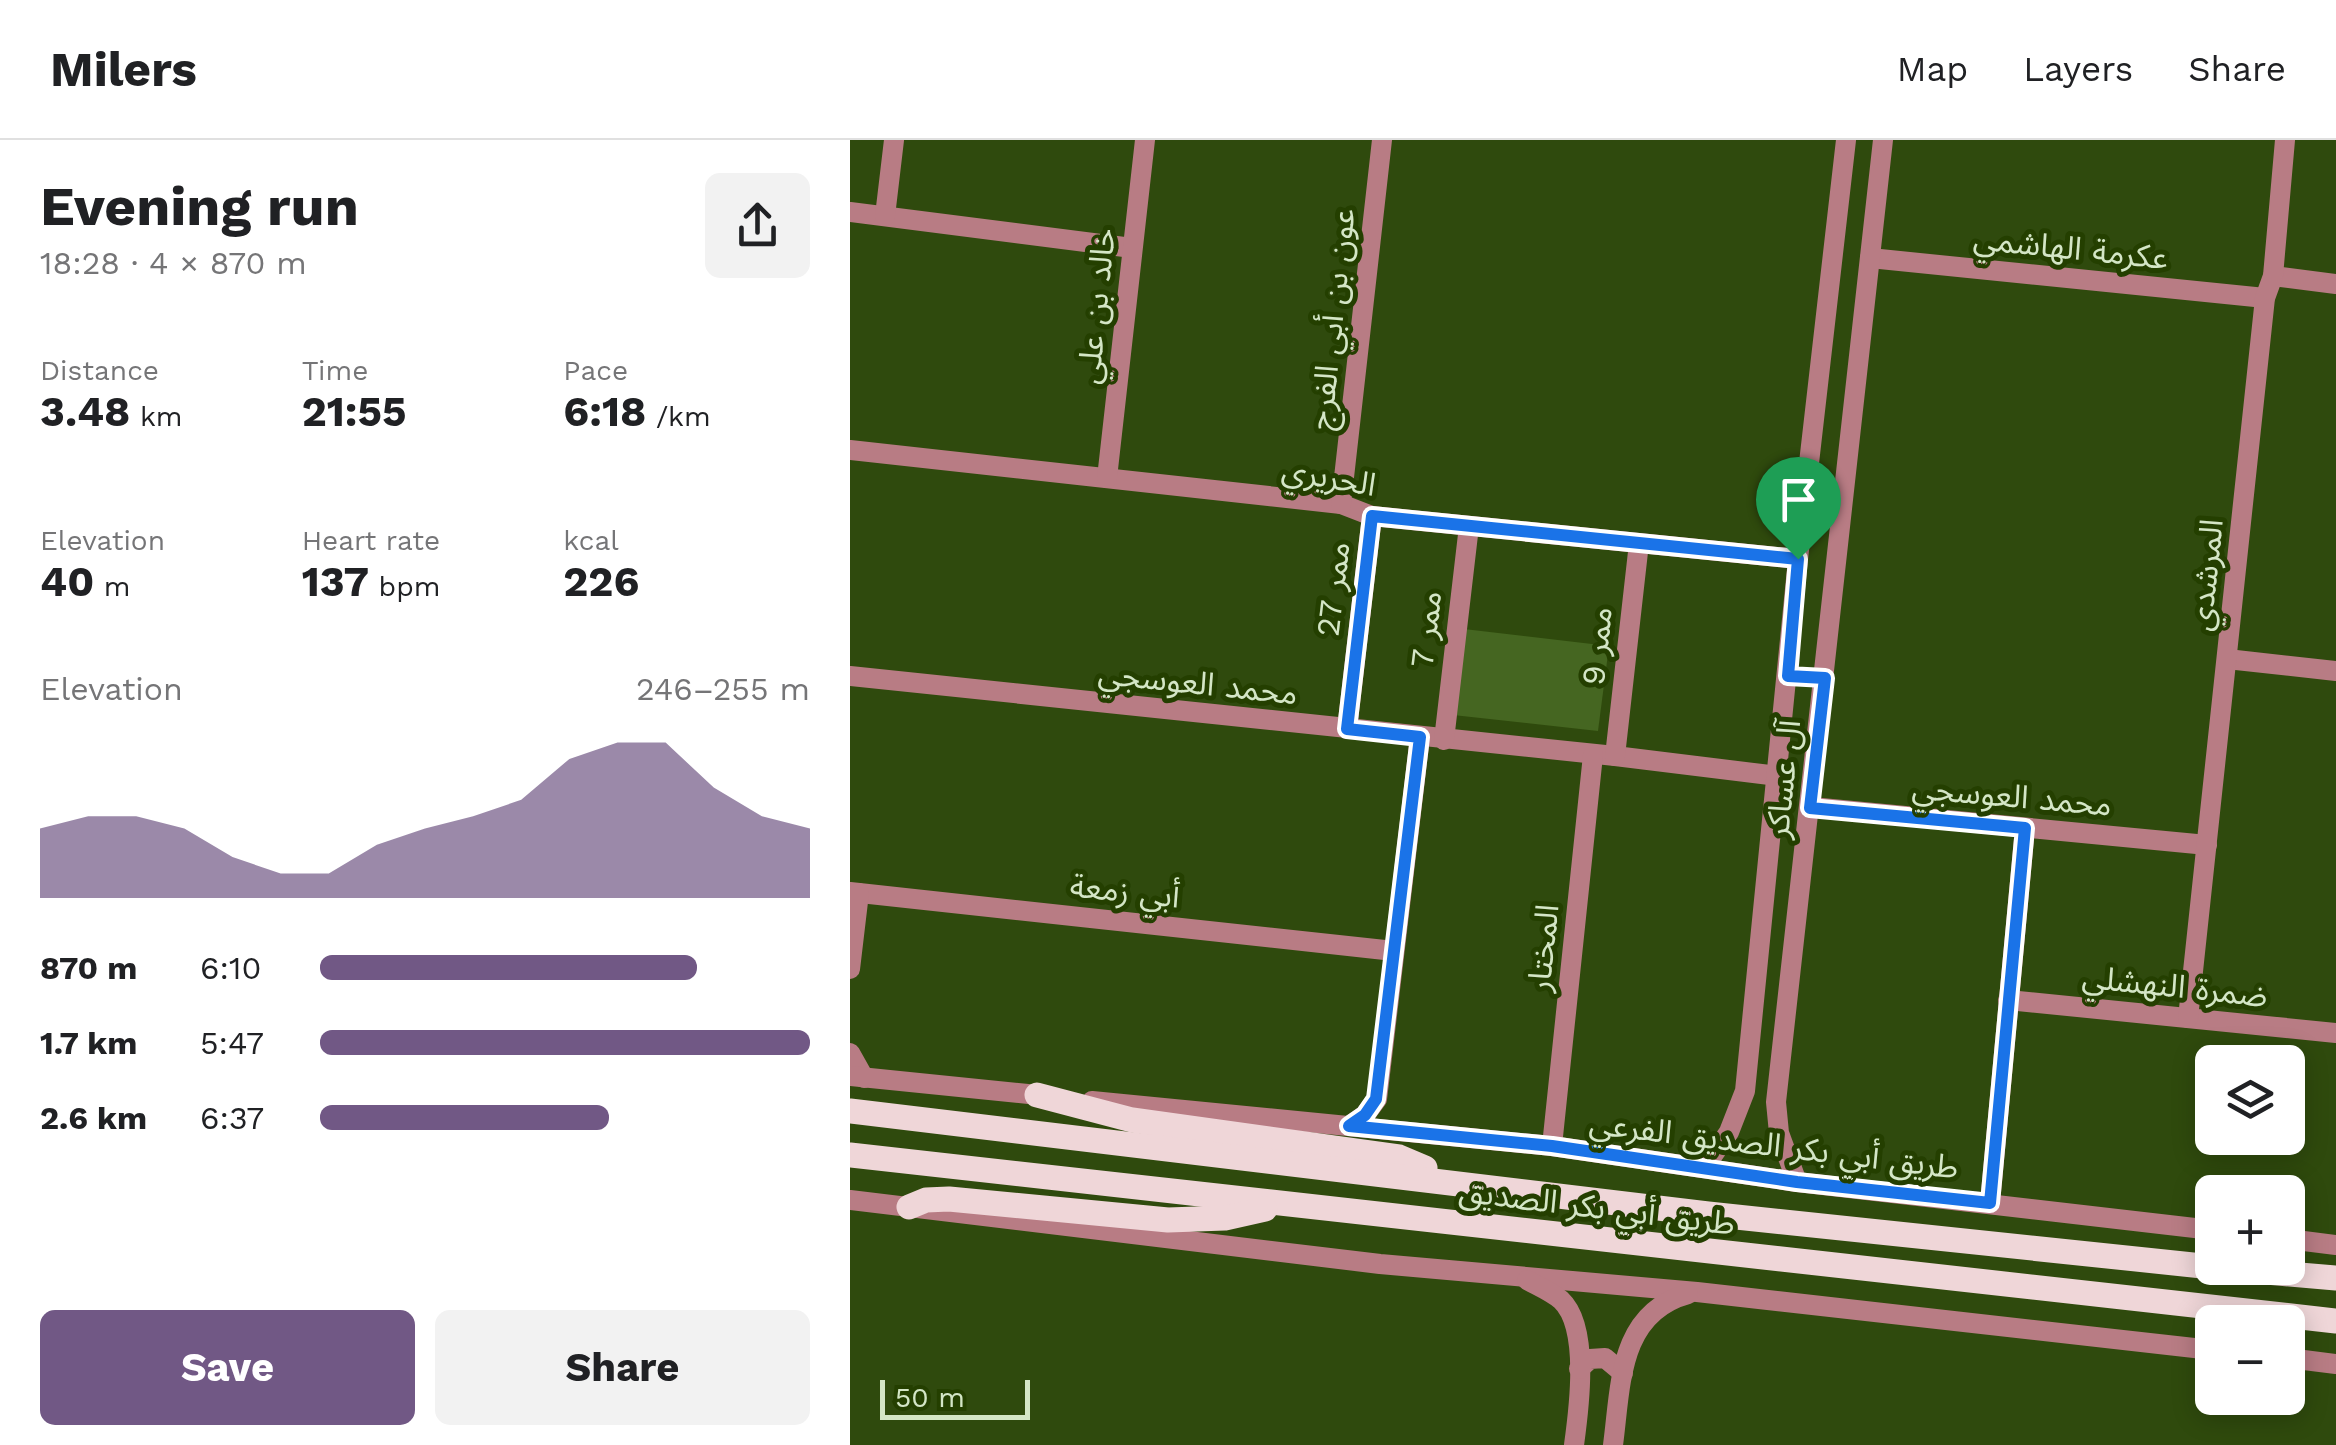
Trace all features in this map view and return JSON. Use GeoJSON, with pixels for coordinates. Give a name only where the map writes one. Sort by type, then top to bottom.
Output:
{"type":"FeatureCollection","features":[{"type":"Feature","properties":{"kind":"main road"},"geometry":{"type":"LineString","coordinates":[[1038,1096],[1132,1120],[1399,1157],[1419,1164],[1435,1179]]}},
{"type":"Feature","properties":{"kind":"main road","name":"طريق أبي بكر الصديق"},"geometry":{"type":"LineString","coordinates":[[850,1111],[1727,1216],[2195,1265]]}},
{"type":"Feature","properties":{"kind":"main road","name":"طريق أبي بكر الصديق"},"geometry":{"type":"LineString","coordinates":[[850,1154],[2336,1321]]}},
{"type":"Feature","properties":{"kind":"main road"},"geometry":{"type":"LineString","coordinates":[[909,1208],[926,1200],[949,1199],[1196,1220],[1284,1204]]}},
{"type":"Feature","properties":{"kind":"main road","name":"طريق أبي بكر الصديق"},"geometry":{"type":"LineString","coordinates":[[2305,1275],[2336,1278]]}},
{"type":"Feature","properties":{"kind":"street"},"geometry":{"type":"LineString","coordinates":[[885,216],[894,140]]}},
{"type":"Feature","properties":{"kind":"street","name":"خالد بن علي"},"geometry":{"type":"LineString","coordinates":[[1107,478],[1145,140]]}},
{"type":"Feature","properties":{"kind":"street","name":"عون بن أبي الفرج"},"geometry":{"type":"LineString","coordinates":[[1341,504],[1382,140]]}},
{"type":"Feature","properties":{"kind":"street","name":"آل عساكر"},"geometry":{"type":"LineString","coordinates":[[1704,1168],[1729,1132],[1745,1091],[1798,559],[1846,140]]}},
{"type":"Feature","properties":{"kind":"street","name":"آل عساكر"},"geometry":{"type":"LineString","coordinates":[[1797,1182],[1778,1133],[1776,1102],[1883,140]]}},
{"type":"Feature","properties":{"kind":"street","name":"المرشدي"},"geometry":{"type":"LineString","coordinates":[[2188,1018],[2265,298],[2273,276],[2285,140]]}},
{"type":"Feature","properties":{"kind":"street"},"geometry":{"type":"LineString","coordinates":[[850,212],[1132,248]]}},
{"type":"Feature","properties":{"kind":"street","name":"عكرمة الهاشمي"},"geometry":{"type":"LineString","coordinates":[[1870,258],[2265,298]]}},
{"type":"Feature","properties":{"kind":"street"},"geometry":{"type":"LineString","coordinates":[[2273,276],[2336,284]]}},
{"type":"Feature","properties":{"kind":"street","name":"الحريري"},"geometry":{"type":"LineString","coordinates":[[850,450],[1341,504],[1372,516],[1798,559]]}},
{"type":"Feature","properties":{"kind":"street","name":"ممر 27"},"geometry":{"type":"LineString","coordinates":[[1347,729],[1372,516]]}},
{"type":"Feature","properties":{"kind":"street","name":"ممر 7"},"geometry":{"type":"LineString","coordinates":[[1444,740],[1468,526]]}},
{"type":"Feature","properties":{"kind":"street","name":"ممر 9"},"geometry":{"type":"LineString","coordinates":[[1615,756],[1639,543]]}},
{"type":"Feature","properties":{"kind":"street"},"geometry":{"type":"LineString","coordinates":[[2227,659],[2336,671]]}},
{"type":"Feature","properties":{"kind":"street","name":"محمد العوسجي"},"geometry":{"type":"LineString","coordinates":[[850,676],[1778,776]]}},
{"type":"Feature","properties":{"kind":"street"},"geometry":{"type":"LineString","coordinates":[[1788,676],[1825,678]]}},
{"type":"Feature","properties":{"kind":"street"},"geometry":{"type":"LineString","coordinates":[[1349,1126],[1365,1115],[1376,1099],[1420,737]]}},
{"type":"Feature","properties":{"kind":"street","name":"المختار"},"geometry":{"type":"LineString","coordinates":[[1552,1146],[1594,756]]}},
{"type":"Feature","properties":{"kind":"street","name":"محمد العوسجي"},"geometry":{"type":"LineString","coordinates":[[1810,808],[2208,845]]}},
{"type":"Feature","properties":{"kind":"street"},"geometry":{"type":"LineString","coordinates":[[1990,1203],[2025,828]]}},
{"type":"Feature","properties":{"kind":"street"},"geometry":{"type":"LineString","coordinates":[[850,969],[855,892]]}},
{"type":"Feature","properties":{"kind":"street","name":"أبي زمعة"},"geometry":{"type":"LineString","coordinates":[[855,892],[1394,950]]}},
{"type":"Feature","properties":{"kind":"street","name":"ضمرة النهشلي"},"geometry":{"type":"LineString","coordinates":[[2008,1000],[2336,1032]]}},
{"type":"Feature","properties":{"kind":"street"},"geometry":{"type":"LineString","coordinates":[[850,1054],[857,1077]]}},
{"type":"Feature","properties":{"kind":"street","name":"طريق أبي بكر الصديق الفرعي"},"geometry":{"type":"LineString","coordinates":[[857,1077],[1552,1146],[1797,1182],[2195,1228]]}},
{"type":"Feature","properties":{"kind":"street"},"geometry":{"type":"LineString","coordinates":[[1745,1091],[1747,1108],[1762,1114],[1776,1102]]}},
{"type":"Feature","properties":{"kind":"street"},"geometry":{"type":"LineString","coordinates":[[1376,1099],[1388,1120],[1404,1132]]}},
{"type":"Feature","properties":{"kind":"street"},"geometry":{"type":"LineString","coordinates":[[850,1200],[1380,1264],[1697,1292],[2195,1348]]}},
{"type":"Feature","properties":{"kind":"street"},"geometry":{"type":"LineString","coordinates":[[2305,1242],[2336,1245]]}},
{"type":"Feature","properties":{"kind":"street"},"geometry":{"type":"LineString","coordinates":[[1521,1276],[1561,1300],[1572,1314],[1579,1369],[1574,1445]]}},
{"type":"Feature","properties":{"kind":"street"},"geometry":{"type":"LineString","coordinates":[[1613,1445],[1629,1344],[1644,1318],[1669,1300],[1697,1292]]}},
{"type":"Feature","properties":{"kind":"street"},"geometry":{"type":"LineString","coordinates":[[1579,1369],[1590,1360],[1605,1358],[1623,1373]]}},
{"type":"Feature","properties":{"kind":"street"},"geometry":{"type":"LineString","coordinates":[[2305,1360],[2336,1364]]}},
{"type":"Feature","properties":{"kind":"green space"},"geometry":{"type":"Polygon","coordinates":[[[1464,629],[1609,646],[1598,731],[1453,715],[1464,629]]]}},
{"type":"Feature","properties":{"kind":"route"},"geometry":{"type":"LineString","coordinates":[[1372,516],[1798,559],[1788,676],[1825,678],[1810,808],[2025,828],[1990,1203],[1797,1182],[1552,1146],[1349,1126],[1372,1108],[1376,1099],[1420,737],[1347,729],[1372,516]]}}]}
